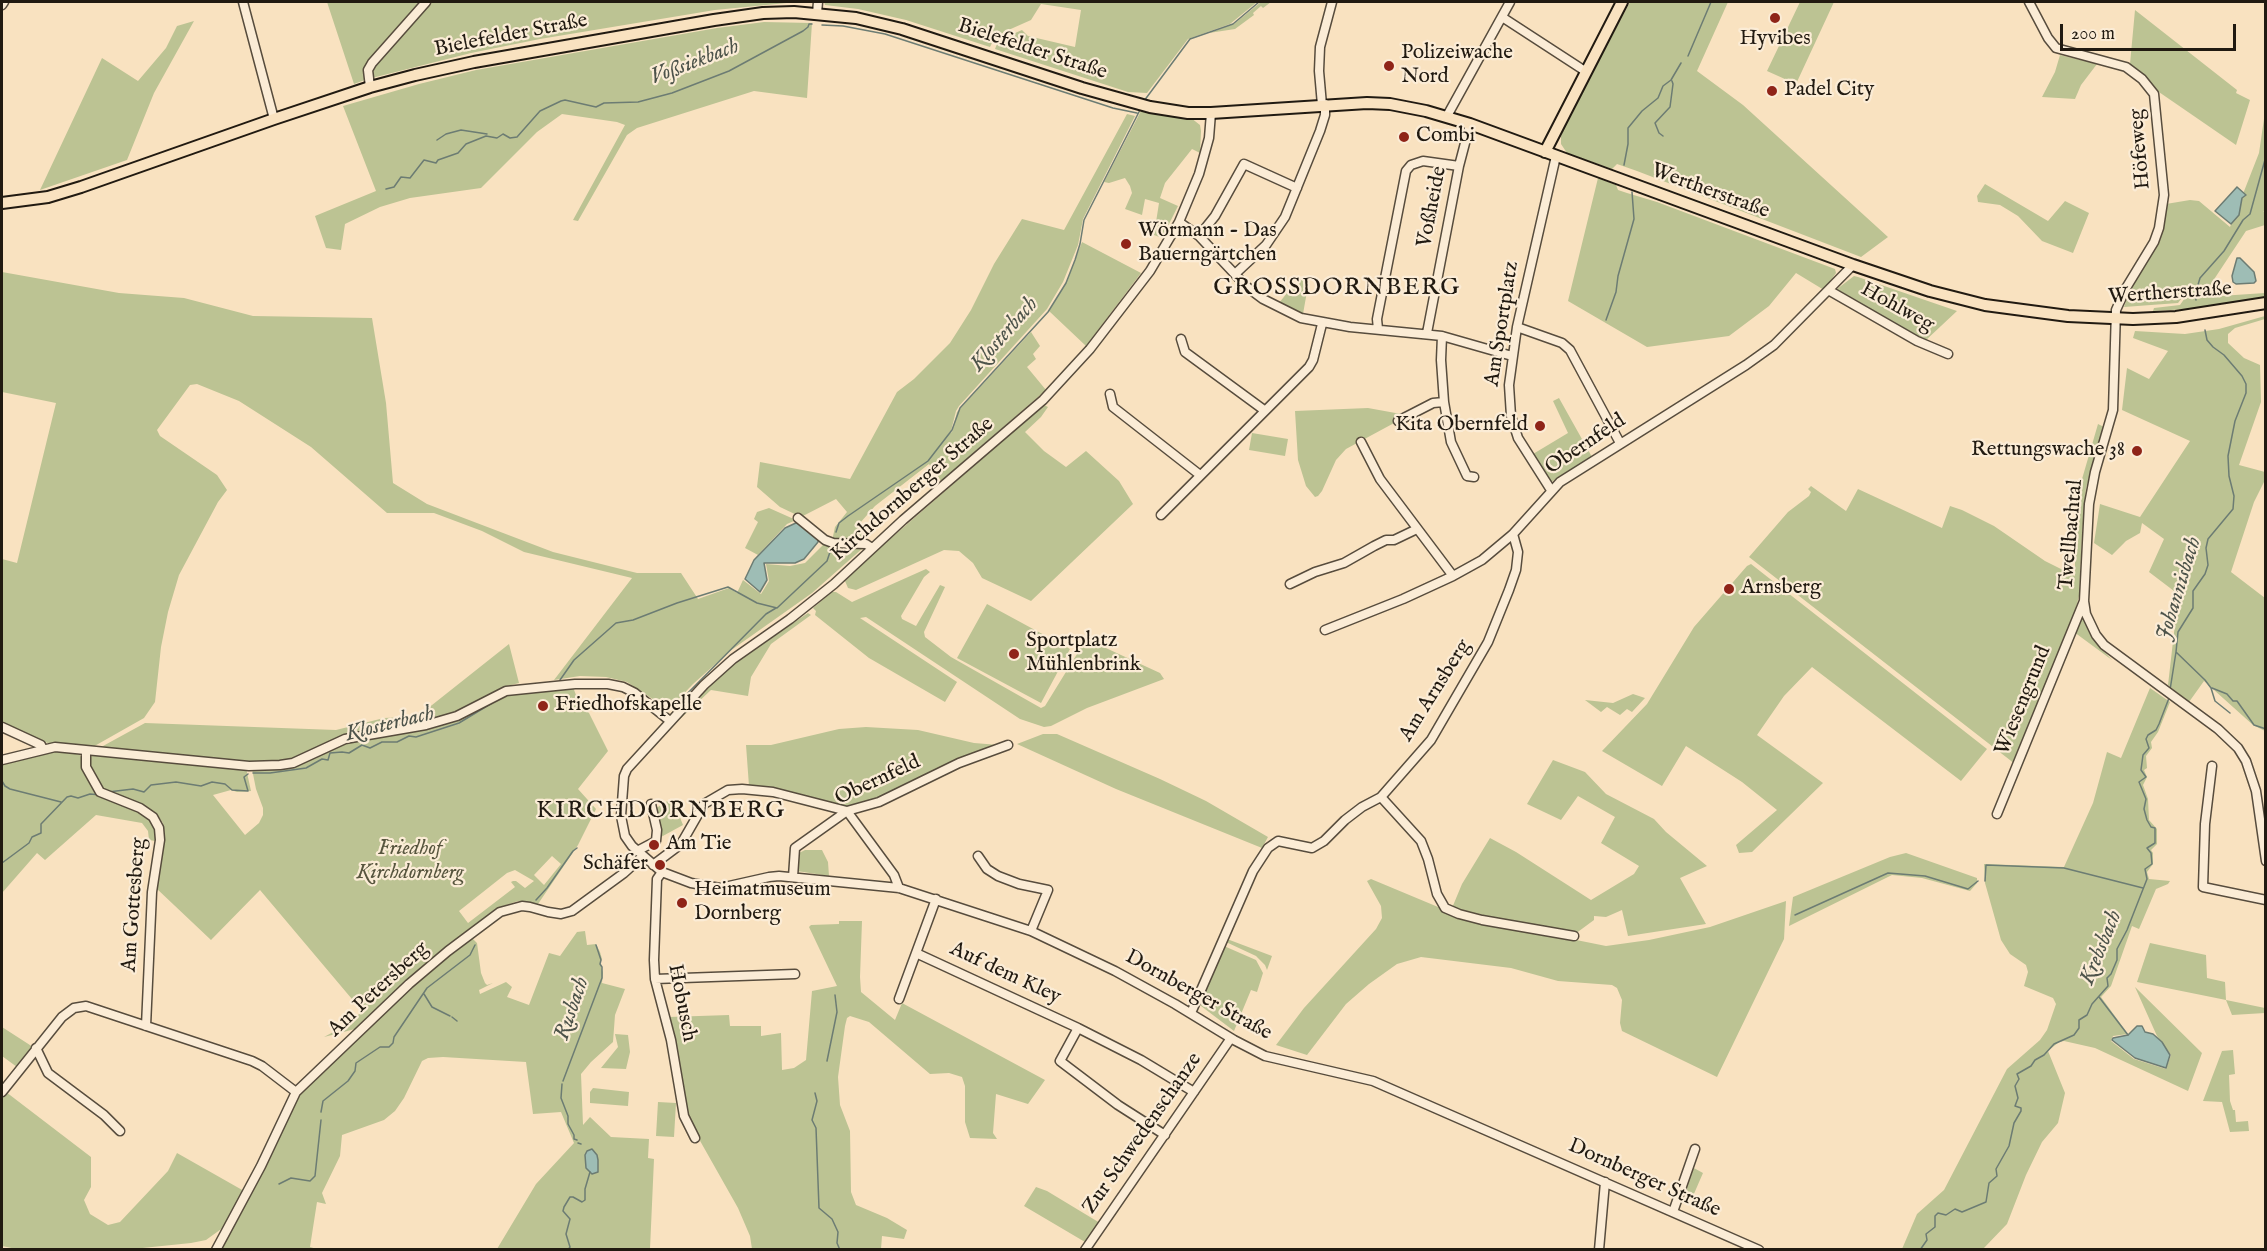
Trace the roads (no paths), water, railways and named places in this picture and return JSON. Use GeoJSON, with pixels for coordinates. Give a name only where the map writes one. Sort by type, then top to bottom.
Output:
{"type":"FeatureCollection","features":[{"type":"Feature","properties":{"kind":"main road"},"geometry":{"type":"LineString","coordinates":[[1551,154],[1585,71],[1622,2]]}},
{"type":"Feature","properties":{"kind":"main road","name":"Bielefelder Straße"},"geometry":{"type":"LineString","coordinates":[[2,203],[48,196],[81,187],[370,87],[474,62],[763,13],[817,13],[856,18],[902,29],[1142,105]]}},
{"type":"Feature","properties":{"kind":"main road","name":"Wertherstraße"},"geometry":{"type":"LineString","coordinates":[[1142,105],[1210,113],[1323,104],[1386,104],[1447,117],[1853,265],[1930,291],[1985,305],[2034,313],[2115,319],[2175,317],[2265,303]]}},
{"type":"Feature","properties":{"kind":"street"},"geometry":{"type":"LineString","coordinates":[[243,2],[274,119]]}},
{"type":"Feature","properties":{"kind":"street"},"geometry":{"type":"LineString","coordinates":[[370,87],[368,70],[372,63],[426,2]]}},
{"type":"Feature","properties":{"kind":"street"},"geometry":{"type":"LineString","coordinates":[[817,13],[818,2]]}},
{"type":"Feature","properties":{"kind":"street"},"geometry":{"type":"LineString","coordinates":[[1235,274],[1266,245],[1285,217],[1322,125],[1325,115],[1319,63],[1320,47],[1332,2]]}},
{"type":"Feature","properties":{"kind":"street"},"geometry":{"type":"LineString","coordinates":[[1447,117],[1510,2]]}},
{"type":"Feature","properties":{"kind":"street","name":"Höfeweg"},"geometry":{"type":"LineString","coordinates":[[2029,2],[2048,38],[2056,48],[2126,67],[2142,79],[2154,94],[2164,195],[2159,228],[2154,242],[2119,301],[2115,319]]}},
{"type":"Feature","properties":{"kind":"street"},"geometry":{"type":"LineString","coordinates":[[1502,17],[1585,71]]}},
{"type":"Feature","properties":{"kind":"street","name":"Kirchdornberger Straße"},"geometry":{"type":"LineString","coordinates":[[640,854],[628,842],[622,826],[624,777],[631,763],[719,671],[807,606],[1055,389],[1096,341],[1150,271],[1179,222],[1199,174],[1209,138],[1210,113]]}},
{"type":"Feature","properties":{"kind":"street","name":"Voßheide"},"geometry":{"type":"LineString","coordinates":[[1427,333],[1459,166],[1470,124]]}},
{"type":"Feature","properties":{"kind":"street","name":"Am Sportplatz"},"geometry":{"type":"LineString","coordinates":[[1551,154],[1517,327],[1509,385],[1510,416],[1518,438],[1551,490]]}},
{"type":"Feature","properties":{"kind":"street"},"geometry":{"type":"LineString","coordinates":[[1378,329],[1377,319],[1406,171],[1411,165],[1423,161],[1459,166]]}},
{"type":"Feature","properties":{"kind":"street"},"geometry":{"type":"LineString","coordinates":[[1199,236],[1215,216],[1244,164],[1297,188]]}},
{"type":"Feature","properties":{"kind":"street"},"geometry":{"type":"LineString","coordinates":[[1179,222],[1199,236],[1235,274],[1263,299],[1300,318],[1322,324],[1427,333],[1512,356]]}},
{"type":"Feature","properties":{"kind":"street","name":"Obernfeld"},"geometry":{"type":"LineString","coordinates":[[1325,630],[1403,599],[1482,560],[1513,534],[1551,490],[1620,443],[1765,352],[1787,334],[1853,265]]}},
{"type":"Feature","properties":{"kind":"street","name":"Hohlweg"},"geometry":{"type":"LineString","coordinates":[[1830,291],[1917,341],[1948,354]]}},
{"type":"Feature","properties":{"kind":"street","name":"Twellbachtal"},"geometry":{"type":"LineString","coordinates":[[2115,319],[2114,410],[2095,472],[2089,504],[2084,601],[2091,625],[2104,645],[2229,738],[2242,754],[2256,790],[2265,861]]}},
{"type":"Feature","properties":{"kind":"street"},"geometry":{"type":"LineString","coordinates":[[1161,515],[1309,367],[1313,360],[1322,324]]}},
{"type":"Feature","properties":{"kind":"street"},"geometry":{"type":"LineString","coordinates":[[1517,327],[1562,342],[1570,350],[1620,443]]}},
{"type":"Feature","properties":{"kind":"street"},"geometry":{"type":"LineString","coordinates":[[1442,336],[1444,402],[1451,442],[1467,476],[1474,477]]}},
{"type":"Feature","properties":{"kind":"street"},"geometry":{"type":"LineString","coordinates":[[1181,339],[1185,352],[1264,410]]}},
{"type":"Feature","properties":{"kind":"street"},"geometry":{"type":"LineString","coordinates":[[1110,394],[1113,407],[1200,475]]}},
{"type":"Feature","properties":{"kind":"street"},"geometry":{"type":"LineString","coordinates":[[1398,421],[1433,403],[1444,402]]}},
{"type":"Feature","properties":{"kind":"street"},"geometry":{"type":"LineString","coordinates":[[1361,442],[1380,479],[1453,576]]}},
{"type":"Feature","properties":{"kind":"street"},"geometry":{"type":"LineString","coordinates":[[798,518],[825,540],[833,543],[866,544],[872,548]]}},
{"type":"Feature","properties":{"kind":"street"},"geometry":{"type":"LineString","coordinates":[[1290,584],[1344,563],[1386,540],[1394,540],[1417,529]]}},
{"type":"Feature","properties":{"kind":"street","name":"Am Arnsberg"},"geometry":{"type":"LineString","coordinates":[[1191,1013],[1253,871],[1268,848],[1278,841],[1316,847],[1362,807],[1382,797],[1431,740],[1488,642],[1516,570],[1518,552],[1513,534]]}},
{"type":"Feature","properties":{"kind":"street","name":"Wiesengrund"},"geometry":{"type":"LineString","coordinates":[[1997,814],[2084,601]]}},
{"type":"Feature","properties":{"kind":"street"},"geometry":{"type":"LineString","coordinates":[[2,760],[55,747],[249,766],[293,763],[345,740],[426,725],[457,716],[506,691],[575,684],[608,684],[623,687],[635,693],[670,721]]}},
{"type":"Feature","properties":{"kind":"street"},"geometry":{"type":"LineString","coordinates":[[2,727],[41,745],[43,749]]}},
{"type":"Feature","properties":{"kind":"street","name":"Obernfeld"},"geometry":{"type":"LineString","coordinates":[[793,877],[795,848],[848,812],[879,802],[959,763],[1008,745]]}},
{"type":"Feature","properties":{"kind":"street","name":"Am Gottesberg"},"geometry":{"type":"LineString","coordinates":[[86,751],[87,767],[100,792],[140,807],[153,817],[160,833],[152,892],[146,1026]]}},
{"type":"Feature","properties":{"kind":"street"},"geometry":{"type":"LineString","coordinates":[[2212,766],[2205,824],[2203,888],[2265,900]]}},
{"type":"Feature","properties":{"kind":"street"},"geometry":{"type":"LineString","coordinates":[[653,865],[681,844],[704,804],[728,790],[741,789],[773,792],[848,812],[894,874],[899,888]]}},
{"type":"Feature","properties":{"kind":"street"},"geometry":{"type":"LineString","coordinates":[[1382,797],[1421,841],[1437,894],[1445,908],[1482,920],[1574,936]]}},
{"type":"Feature","properties":{"kind":"street"},"geometry":{"type":"LineString","coordinates":[[640,854],[656,841],[657,830],[651,804]]}},
{"type":"Feature","properties":{"kind":"street","name":"Dornberger Straße"},"geometry":{"type":"LineString","coordinates":[[640,854],[673,878],[716,888],[725,888],[769,877],[793,877],[899,888],[1030,931],[1115,970],[1265,1056],[1373,1080],[1759,1250]]}},
{"type":"Feature","properties":{"kind":"street","name":"Am Petersberg"},"geometry":{"type":"LineString","coordinates":[[216,1250],[261,1166],[296,1092],[409,984],[495,915],[522,906],[561,914],[572,911],[624,873],[640,854]]}},
{"type":"Feature","properties":{"kind":"street"},"geometry":{"type":"LineString","coordinates":[[978,856],[987,868],[998,876],[1019,884],[1048,890],[1030,931]]}},
{"type":"Feature","properties":{"kind":"street","name":"Hobusch"},"geometry":{"type":"LineString","coordinates":[[662,872],[657,879],[655,979],[671,1040],[684,1116],[695,1138]]}},
{"type":"Feature","properties":{"kind":"street","name":"Auf dem Kley"},"geometry":{"type":"LineString","coordinates":[[899,999],[936,899]]}},
{"type":"Feature","properties":{"kind":"street","name":"Auf dem Kley"},"geometry":{"type":"LineString","coordinates":[[916,953],[1078,1028],[1141,1060],[1194,1092]]}},
{"type":"Feature","properties":{"kind":"street"},"geometry":{"type":"LineString","coordinates":[[655,979],[795,974]]}},
{"type":"Feature","properties":{"kind":"street"},"geometry":{"type":"LineString","coordinates":[[2,1092],[62,1017],[80,1007],[93,1007],[262,1066],[296,1092]]}},
{"type":"Feature","properties":{"kind":"street","name":"Auf dem Kley"},"geometry":{"type":"LineString","coordinates":[[1078,1028],[1060,1061],[1118,1106],[1165,1135]]}},
{"type":"Feature","properties":{"kind":"street","name":"Zur Schwedenschanze"},"geometry":{"type":"LineString","coordinates":[[1085,1250],[1231,1038]]}},
{"type":"Feature","properties":{"kind":"street"},"geometry":{"type":"LineString","coordinates":[[36,1048],[48,1073],[104,1115],[120,1131]]}},
{"type":"Feature","properties":{"kind":"street"},"geometry":{"type":"LineString","coordinates":[[1673,1212],[1695,1149]]}},
{"type":"Feature","properties":{"kind":"street"},"geometry":{"type":"LineString","coordinates":[[1599,1250],[1605,1182]]}},
{"type":"Feature","properties":{"kind":"water"},"geometry":{"type":"Polygon","coordinates":[[[2237,187],[2246,195],[2242,198],[2239,215],[2231,224],[2215,211],[2237,187]]]}},
{"type":"Feature","properties":{"kind":"water"},"geometry":{"type":"Polygon","coordinates":[[[2237,258],[2240,258],[2254,272],[2256,281],[2254,283],[2236,284],[2233,282],[2232,276],[2237,258]]]}},
{"type":"Feature","properties":{"kind":"water"},"geometry":{"type":"Polygon","coordinates":[[[798,522],[818,539],[818,542],[804,559],[795,563],[764,563],[767,580],[760,592],[745,579],[754,560],[785,528],[798,522]]]}},
{"type":"Feature","properties":{"kind":"water"},"geometry":{"type":"Polygon","coordinates":[[[2137,1026],[2142,1026],[2145,1032],[2153,1034],[2162,1042],[2170,1055],[2166,1068],[2135,1058],[2112,1040],[2128,1035],[2137,1026]]]}},
{"type":"Feature","properties":{"kind":"water"},"geometry":{"type":"Polygon","coordinates":[[[592,1149],[597,1155],[598,1172],[592,1174],[586,1168],[585,1155],[592,1149]]]}},
{"type":"Feature","properties":{"kind":"waterway","name":"Klosterbach"},"geometry":{"type":"LineString","coordinates":[[1144,101],[1190,39],[1233,24],[1259,2]]}},
{"type":"Feature","properties":{"kind":"waterway"},"geometry":{"type":"LineString","coordinates":[[1688,56],[1711,2]]}},
{"type":"Feature","properties":{"kind":"waterway","name":"Voßsiekbach"},"geometry":{"type":"LineString","coordinates":[[386,189],[394,187],[401,177],[410,178],[424,160],[436,163],[438,160],[458,153],[466,144],[486,136],[497,138],[503,134],[510,138],[517,137],[540,111],[561,101],[596,107],[604,103],[638,102],[672,93],[729,71],[812,24]]}},
{"type":"Feature","properties":{"kind":"waterway","name":"Voßsiekbach"},"geometry":{"type":"LineString","coordinates":[[822,25],[843,26],[885,34],[1113,108],[1137,113]]}},
{"type":"Feature","properties":{"kind":"waterway"},"geometry":{"type":"LineString","coordinates":[[1624,165],[1628,128],[1642,111],[1658,98],[1663,86],[1671,80],[1681,63]]}},
{"type":"Feature","properties":{"kind":"waterway"},"geometry":{"type":"LineString","coordinates":[[1663,136],[1659,133],[1655,123],[1670,107],[1672,81]]}},
{"type":"Feature","properties":{"kind":"waterway","name":"Klosterbach"},"geometry":{"type":"LineString","coordinates":[[836,532],[839,523],[848,516],[928,461],[952,430],[960,408],[1048,312],[1066,283],[1080,244],[1084,220],[1141,108]]}},
{"type":"Feature","properties":{"kind":"waterway","name":"Voßsiekbach"},"geometry":{"type":"LineString","coordinates":[[437,140],[446,134],[461,130],[487,134]]}},
{"type":"Feature","properties":{"kind":"waterway","name":"Johannisbach"},"geometry":{"type":"LineString","coordinates":[[2196,300],[2195,295],[2200,278],[2224,251],[2243,220],[2250,214],[2266,156]]}},
{"type":"Feature","properties":{"kind":"waterway"},"geometry":{"type":"LineString","coordinates":[[1606,320],[1616,292],[1618,276],[1634,219],[1632,192]]}},
{"type":"Feature","properties":{"kind":"waterway","name":"Johannisbach"},"geometry":{"type":"LineString","coordinates":[[2205,330],[2207,340],[2242,376],[2246,384],[2246,393],[2235,421],[2228,456],[2229,476],[2234,496],[2233,509],[2208,539],[2206,548],[2208,565],[2205,574],[2193,591],[2193,608],[2178,632],[2176,652],[2205,680],[2211,688],[2215,701],[2230,713]]}},
{"type":"Feature","properties":{"kind":"waterway","name":"Klosterbach"},"geometry":{"type":"LineString","coordinates":[[560,680],[574,660],[616,623],[633,620],[728,587],[757,603],[777,608],[827,561],[831,549]]}},
{"type":"Feature","properties":{"kind":"waterway","name":"Rusbach"},"geometry":{"type":"LineString","coordinates":[[674,707],[766,614],[776,608]]}},
{"type":"Feature","properties":{"kind":"waterway"},"geometry":{"type":"LineString","coordinates":[[2170,690],[2176,652]]}},
{"type":"Feature","properties":{"kind":"waterway","name":"Johannisbach"},"geometry":{"type":"LineString","coordinates":[[2212,688],[2227,694],[2233,701],[2237,701],[2254,725],[2266,729]]}},
{"type":"Feature","properties":{"kind":"waterway","name":"Krebsbach"},"geometry":{"type":"LineString","coordinates":[[1920,1250],[1927,1240],[1926,1234],[1935,1227],[1935,1216],[1938,1213],[1946,1215],[1955,1209],[1962,1212],[1986,1202],[1989,1183],[1997,1176],[1996,1169],[2009,1146],[2014,1123],[2021,1111],[2021,1108],[2015,1106],[2018,1098],[2015,1086],[2019,1079],[2017,1074],[2031,1066],[2054,1044],[2074,1035],[2079,1028],[2079,1020],[2087,1015],[2092,1004],[2108,986],[2107,978],[2117,960],[2117,949],[2147,879],[2145,869],[2152,864],[2151,853],[2147,848],[2155,843],[2155,828],[2151,827],[2147,820],[2144,809],[2146,799],[2139,782],[2146,777],[2141,770],[2143,755],[2149,748],[2146,739],[2156,730],[2169,698]]}},
{"type":"Feature","properties":{"kind":"waterway","name":"Klosterbach"},"geometry":{"type":"LineString","coordinates":[[253,773],[306,768],[322,759],[328,760],[330,753],[349,753],[362,745],[370,748],[382,742],[397,742],[409,736],[416,737],[459,723],[492,703]]}},
{"type":"Feature","properties":{"kind":"waterway","name":"Klosterbach"},"geometry":{"type":"LineString","coordinates":[[108,792],[133,789],[144,792],[151,785],[176,782],[201,786],[212,782],[225,784],[232,790],[248,791],[244,777],[248,774]]}},
{"type":"Feature","properties":{"kind":"waterway","name":"Klosterbach"},"geometry":{"type":"LineString","coordinates":[[2,781],[10,789],[61,802]]}},
{"type":"Feature","properties":{"kind":"waterway","name":"Klosterbach"},"geometry":{"type":"LineString","coordinates":[[2,863],[29,843],[32,837],[41,833],[41,824],[67,797],[101,795]]}},
{"type":"Feature","properties":{"kind":"waterway"},"geometry":{"type":"LineString","coordinates":[[536,900],[577,848]]}},
{"type":"Feature","properties":{"kind":"waterway"},"geometry":{"type":"LineString","coordinates":[[1985,881],[1986,865],[2064,868],[2143,888]]}},
{"type":"Feature","properties":{"kind":"waterway"},"geometry":{"type":"LineString","coordinates":[[1795,915],[1888,873],[1925,876],[1968,889],[1978,881]]}},
{"type":"Feature","properties":{"kind":"waterway"},"geometry":{"type":"LineString","coordinates":[[321,1112],[323,1101],[348,1081],[355,1071],[356,1063],[380,1047],[389,1047],[427,988],[470,955],[475,945]]}},
{"type":"Feature","properties":{"kind":"waterway","name":"Rusbach"},"geometry":{"type":"LineString","coordinates":[[563,1081],[602,978],[601,960],[596,945]]}},
{"type":"Feature","properties":{"kind":"waterway"},"geometry":{"type":"LineString","coordinates":[[424,994],[432,1007],[450,1016]]}},
{"type":"Feature","properties":{"kind":"waterway"},"geometry":{"type":"LineString","coordinates":[[827,1061],[837,1012],[835,995]]}},
{"type":"Feature","properties":{"kind":"waterway"},"geometry":{"type":"LineString","coordinates":[[2099,997],[2128,1035]]}},
{"type":"Feature","properties":{"kind":"waterway"},"geometry":{"type":"LineString","coordinates":[[452,1017],[457,1021]]}},
{"type":"Feature","properties":{"kind":"waterway","name":"Rusbach"},"geometry":{"type":"LineString","coordinates":[[562,1084],[561,1098],[568,1116],[568,1124],[574,1139],[577,1140]]}},
{"type":"Feature","properties":{"kind":"waterway"},"geometry":{"type":"LineString","coordinates":[[815,1093],[817,1101],[812,1120],[816,1128],[819,1208],[832,1219],[838,1232],[837,1243],[840,1250]]}},
{"type":"Feature","properties":{"kind":"waterway"},"geometry":{"type":"LineString","coordinates":[[279,1184],[291,1178],[310,1181],[315,1176],[321,1120]]}},
{"type":"Feature","properties":{"kind":"waterway","name":"Rusbach"},"geometry":{"type":"LineString","coordinates":[[568,1250],[570,1247],[566,1234],[570,1219],[563,1211],[564,1207],[570,1197],[582,1202],[585,1200],[585,1189],[590,1172]]}},
{"type":"Feature","properties":{"kind":"place","name":"Hyvibes"},"geometry":{"type":"Point","coordinates":[1775,18]}},
{"type":"Feature","properties":{"kind":"place","name":"Polizeiwache Nord"},"geometry":{"type":"Point","coordinates":[1389,66]}},
{"type":"Feature","properties":{"kind":"place","name":"Padel City"},"geometry":{"type":"Point","coordinates":[1772,91]}},
{"type":"Feature","properties":{"kind":"place","name":"Combi"},"geometry":{"type":"Point","coordinates":[1404,137]}},
{"type":"Feature","properties":{"kind":"place","name":"Wörmann - Das Bauerngärtchen"},"geometry":{"type":"Point","coordinates":[1126,244]}},
{"type":"Feature","properties":{"kind":"place","name":"Kita Obernfeld"},"geometry":{"type":"Point","coordinates":[1540,426]}},
{"type":"Feature","properties":{"kind":"place","name":"Rettungswache 38"},"geometry":{"type":"Point","coordinates":[2137,451]}},
{"type":"Feature","properties":{"kind":"place","name":"Arnsberg"},"geometry":{"type":"Point","coordinates":[1729,589]}},
{"type":"Feature","properties":{"kind":"place","name":"Sportplatz Mühlenbrink"},"geometry":{"type":"Point","coordinates":[1014,654]}},
{"type":"Feature","properties":{"kind":"place","name":"Friedhofskapelle"},"geometry":{"type":"Point","coordinates":[543,706]}},
{"type":"Feature","properties":{"kind":"place","name":"Am Tie"},"geometry":{"type":"Point","coordinates":[654,845]}},
{"type":"Feature","properties":{"kind":"place","name":"Schäfer"},"geometry":{"type":"Point","coordinates":[660,865]}},
{"type":"Feature","properties":{"kind":"place","name":"Heimatmuseum Dornberg"},"geometry":{"type":"Point","coordinates":[682,903]}},
{"type":"Feature","properties":{"kind":"district","name":"GROSSDORNBERG"},"geometry":{"type":"Point","coordinates":[1337,289]}},
{"type":"Feature","properties":{"kind":"district","name":"KIRCHDORNBERG"},"geometry":{"type":"Point","coordinates":[661,812]}},
{"type":"Feature","properties":{"kind":"park label","name":"Friedhof Kirchdornberg"},"geometry":{"type":"Point","coordinates":[410,862]}}]}
